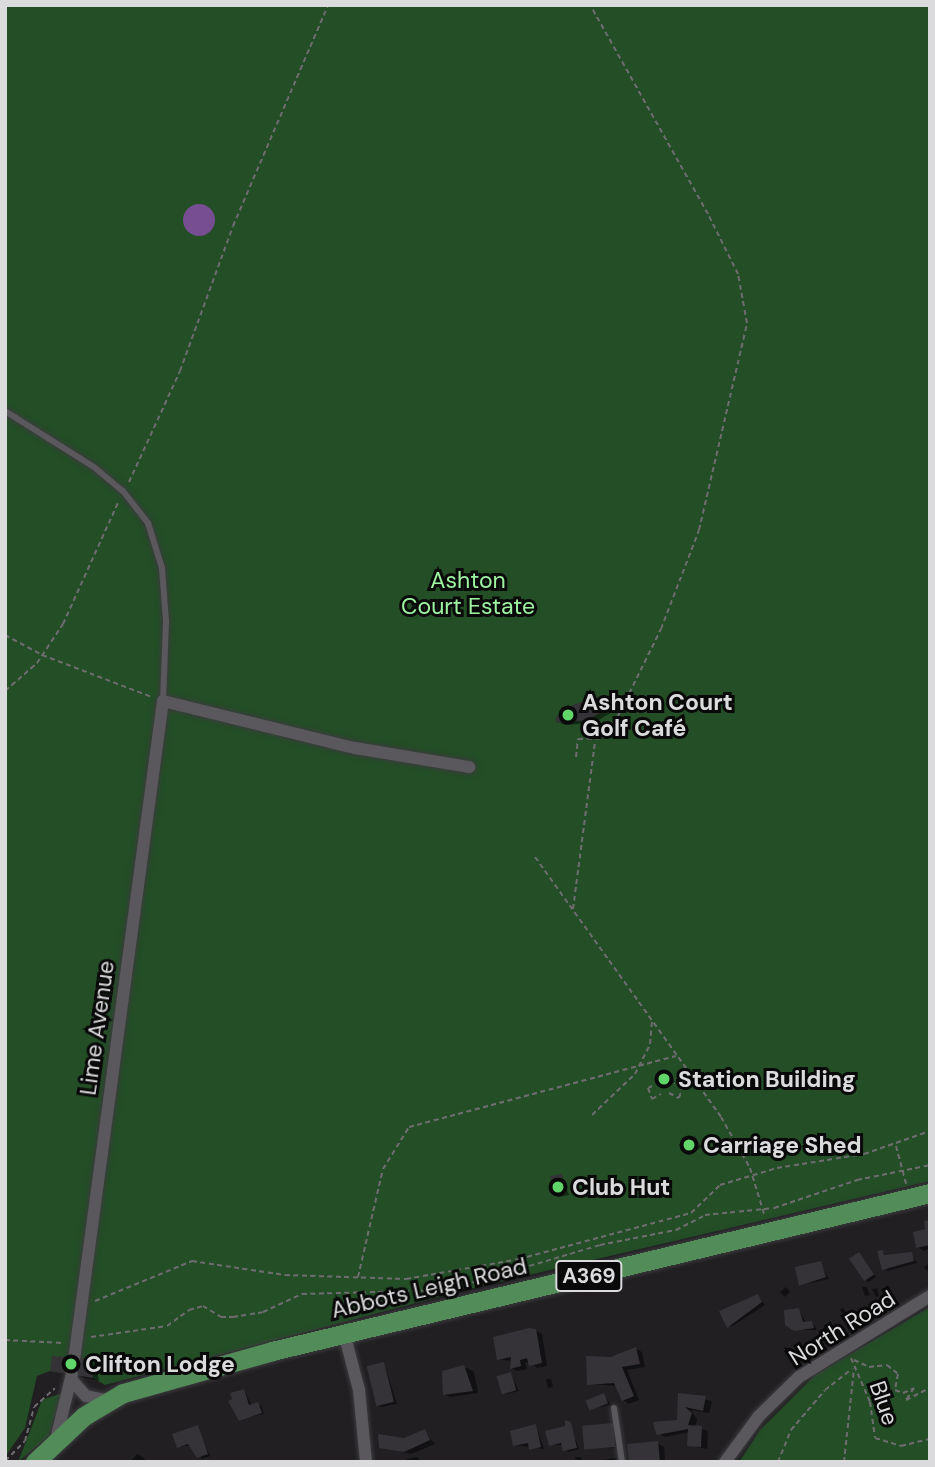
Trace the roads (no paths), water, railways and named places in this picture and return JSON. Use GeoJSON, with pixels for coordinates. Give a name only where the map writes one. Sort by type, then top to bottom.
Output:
{"type":"FeatureCollection","features":[{"type":"Feature","properties":{"kind":"main road","name":"Abbots Leigh Road"},"geometry":{"type":"LineString","coordinates":[[59,1442],[105,1401],[146,1388],[344,1333],[930,1193]]}},
{"type":"Feature","properties":{"kind":"main road","name":"Abbots Leigh Road"},"geometry":{"type":"LineString","coordinates":[[59,1442],[146,1388]]}},
{"type":"Feature","properties":{"kind":"main road","name":"A369"},"geometry":{"type":"LineString","coordinates":[[35,1462],[59,1442]]}},
{"type":"Feature","properties":{"kind":"street"},"geometry":{"type":"LineString","coordinates":[[163,701],[355,748],[469,767]]}},
{"type":"Feature","properties":{"kind":"street","name":"Lime Avenue"},"geometry":{"type":"LineString","coordinates":[[74,1360],[163,701]]}},
{"type":"Feature","properties":{"kind":"street","name":"North Road"},"geometry":{"type":"LineString","coordinates":[[725,1462],[759,1416],[799,1377],[930,1296]]}},
{"type":"Feature","properties":{"kind":"street"},"geometry":{"type":"LineString","coordinates":[[344,1333],[359,1390],[366,1462]]}},
{"type":"Feature","properties":{"kind":"street"},"geometry":{"type":"LineString","coordinates":[[59,1442],[71,1376],[86,1396],[105,1401]]}},
{"type":"Feature","properties":{"kind":"lane"},"geometry":{"type":"LineString","coordinates":[[5,411],[54,438],[123,491],[148,523],[162,568],[166,621],[163,701]]}},
{"type":"Feature","properties":{"kind":"lane"},"geometry":{"type":"LineString","coordinates":[[614,1408],[622,1462]]}},
{"type":"Feature","properties":{"kind":"place","name":"Ashton Court Golf Café"},"geometry":{"type":"Point","coordinates":[568,715]}},
{"type":"Feature","properties":{"kind":"place","name":"Station Building"},"geometry":{"type":"Point","coordinates":[664,1079]}},
{"type":"Feature","properties":{"kind":"place","name":"Carriage Shed"},"geometry":{"type":"Point","coordinates":[689,1145]}},
{"type":"Feature","properties":{"kind":"place","name":"Club Hut"},"geometry":{"type":"Point","coordinates":[558,1187]}},
{"type":"Feature","properties":{"kind":"place","name":"Clifton Lodge"},"geometry":{"type":"Point","coordinates":[71,1364]}},
{"type":"Feature","properties":{"kind":"park label","name":"Ashton Court Estate"},"geometry":{"type":"Point","coordinates":[468,593]}}]}
